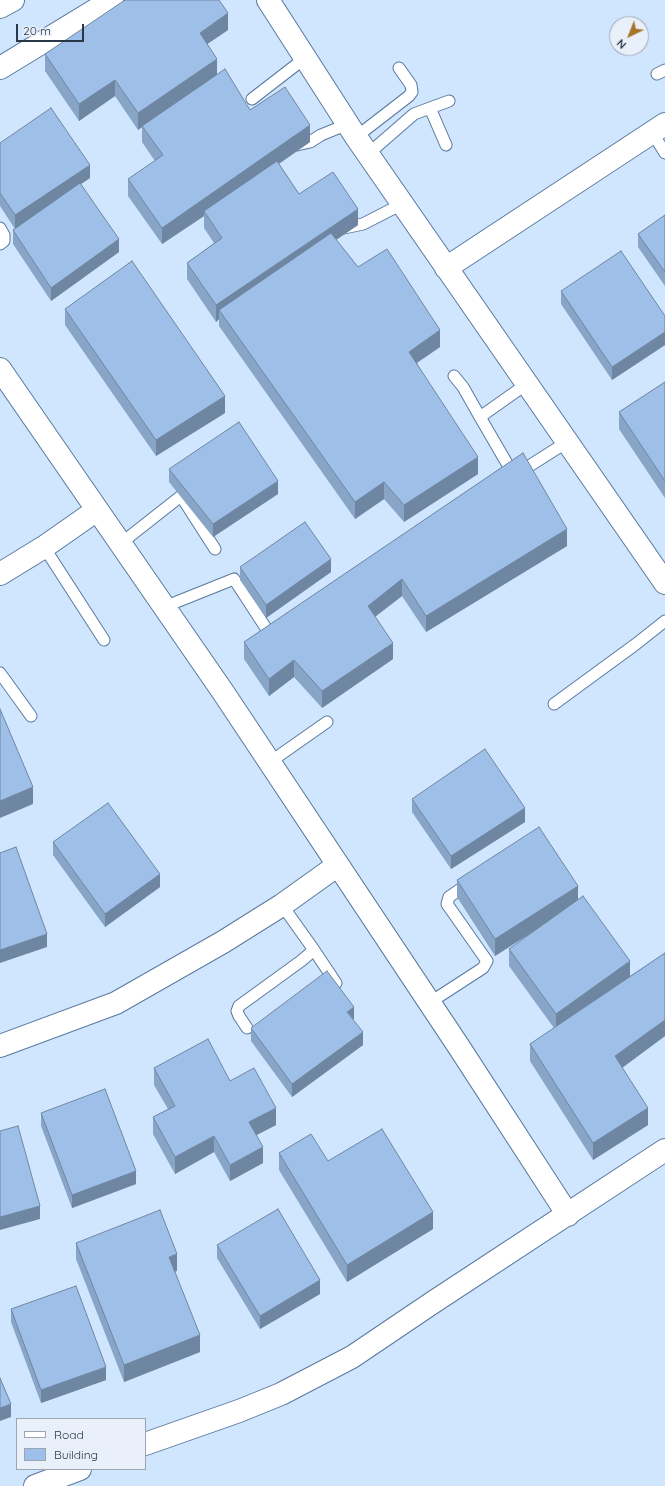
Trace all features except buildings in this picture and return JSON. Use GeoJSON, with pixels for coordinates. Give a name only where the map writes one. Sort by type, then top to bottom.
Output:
{"type":"FeatureCollection","features":[{"type":"Feature","properties":{"kind":"street"},"geometry":{"type":"LineString","coordinates":[[0,7],[13,0]]}},
{"type":"Feature","properties":{"kind":"street"},"geometry":{"type":"LineString","coordinates":[[0,68],[112,0]]}},
{"type":"Feature","properties":{"kind":"street"},"geometry":{"type":"LineString","coordinates":[[268,0],[402,204],[665,582]]}},
{"type":"Feature","properties":{"kind":"street"},"geometry":{"type":"LineString","coordinates":[[446,268],[658,128]]}},
{"type":"Feature","properties":{"kind":"street"},"geometry":{"type":"LineString","coordinates":[[0,369],[270,762],[568,1215]]}},
{"type":"Feature","properties":{"kind":"street"},"geometry":{"type":"LineString","coordinates":[[0,574],[44,547],[97,510]]}},
{"type":"Feature","properties":{"kind":"street"},"geometry":{"type":"LineString","coordinates":[[0,1046],[116,1003],[177,969],[282,905],[338,865]]}},
{"type":"Feature","properties":{"kind":"street"},"geometry":{"type":"LineString","coordinates":[[146,1444],[239,1411],[281,1394],[352,1358],[432,1303],[665,1150]]}},
{"type":"Feature","properties":{"kind":"street"},"geometry":{"type":"LineString","coordinates":[[35,1486],[77,1470]]}},
{"type":"Feature","properties":{"kind":"lane"},"geometry":{"type":"LineString","coordinates":[[252,99],[306,58]]}},
{"type":"Feature","properties":{"kind":"lane"},"geometry":{"type":"LineString","coordinates":[[287,148],[310,142],[321,135],[352,130],[410,96],[412,92],[411,85],[399,68]]}},
{"type":"Feature","properties":{"kind":"lane"},"geometry":{"type":"LineString","coordinates":[[368,154],[414,114],[449,100]]}},
{"type":"Feature","properties":{"kind":"lane"},"geometry":{"type":"LineString","coordinates":[[430,108],[446,146]]}},
{"type":"Feature","properties":{"kind":"lane"},"geometry":{"type":"LineString","coordinates":[[658,128],[665,154]]}},
{"type":"Feature","properties":{"kind":"lane"},"geometry":{"type":"LineString","coordinates":[[334,229],[362,224],[402,204]]}},
{"type":"Feature","properties":{"kind":"lane"},"geometry":{"type":"LineString","coordinates":[[0,228],[4,234],[4,241],[0,244]]}},
{"type":"Feature","properties":{"kind":"lane"},"geometry":{"type":"LineString","coordinates":[[454,376],[463,387],[509,467],[515,472],[529,467],[567,442]]}},
{"type":"Feature","properties":{"kind":"lane"},"geometry":{"type":"LineString","coordinates":[[480,417],[528,383]]}},
{"type":"Feature","properties":{"kind":"lane"},"geometry":{"type":"LineString","coordinates":[[120,544],[190,488]]}},
{"type":"Feature","properties":{"kind":"lane"},"geometry":{"type":"LineString","coordinates":[[181,496],[215,549]]}},
{"type":"Feature","properties":{"kind":"lane"},"geometry":{"type":"LineString","coordinates":[[44,547],[104,640]]}},
{"type":"Feature","properties":{"kind":"lane"},"geometry":{"type":"LineString","coordinates":[[164,607],[238,577],[275,643]]}},
{"type":"Feature","properties":{"kind":"lane"},"geometry":{"type":"LineString","coordinates":[[554,704],[665,621]]}},
{"type":"Feature","properties":{"kind":"lane"},"geometry":{"type":"LineString","coordinates":[[0,674],[31,716]]}},
{"type":"Feature","properties":{"kind":"lane"},"geometry":{"type":"LineString","coordinates":[[270,762],[327,722]]}},
{"type":"Feature","properties":{"kind":"lane"},"geometry":{"type":"LineString","coordinates":[[429,1003],[483,968],[487,961],[447,904],[449,897],[480,876]]}},
{"type":"Feature","properties":{"kind":"lane"},"geometry":{"type":"LineString","coordinates":[[282,905],[336,983]]}},
{"type":"Feature","properties":{"kind":"lane"},"geometry":{"type":"LineString","coordinates":[[247,1028],[239,1016],[237,1011],[238,1006],[314,950]]}}]}
